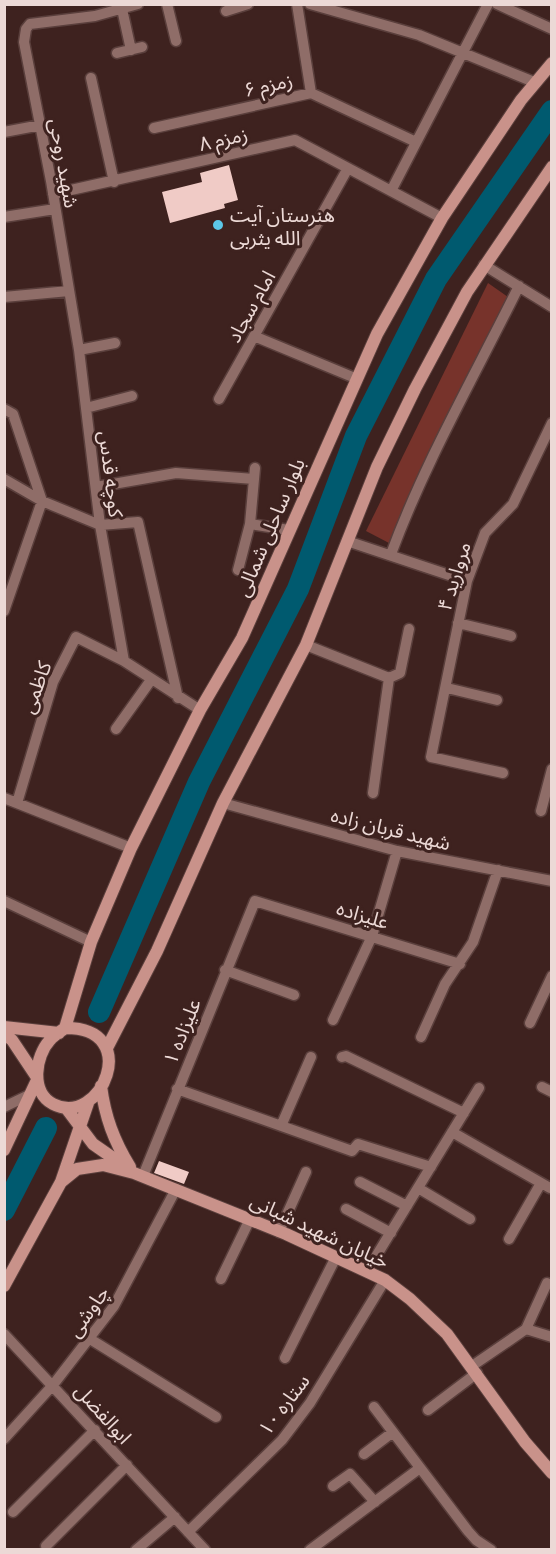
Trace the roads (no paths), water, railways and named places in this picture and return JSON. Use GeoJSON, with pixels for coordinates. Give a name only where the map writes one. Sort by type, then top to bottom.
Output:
{"type":"FeatureCollection","features":[{"type":"Feature","properties":{"kind":"main road","name":"بلوار ساحلی شمالی"},"geometry":{"type":"LineString","coordinates":[[62,1031],[91,942],[131,848],[200,710],[242,638],[355,378],[377,334],[442,218],[534,82],[552,63]]}},
{"type":"Feature","properties":{"kind":"main road"},"geometry":{"type":"LineString","coordinates":[[4,1286],[61,1182],[87,1103],[101,1086],[108,1062],[107,1048],[157,951],[223,803],[306,645],[395,428],[467,291],[552,166]]}},
{"type":"Feature","properties":{"kind":"main road"},"geometry":{"type":"LineString","coordinates":[[4,1027],[62,1031],[77,1028],[94,1033],[107,1048]]}},
{"type":"Feature","properties":{"kind":"main road"},"geometry":{"type":"LineString","coordinates":[[4,1150],[37,1078],[43,1051],[50,1040],[62,1031]]}},
{"type":"Feature","properties":{"kind":"main road"},"geometry":{"type":"LineString","coordinates":[[4,1034],[19,1049],[37,1078],[41,1093],[51,1104],[66,1108],[87,1103]]}},
{"type":"Feature","properties":{"kind":"main road"},"geometry":{"type":"LineString","coordinates":[[101,1086],[105,1114],[117,1146],[138,1175]]}},
{"type":"Feature","properties":{"kind":"main road","name":"خیابان شهید شبانی"},"geometry":{"type":"LineString","coordinates":[[66,1108],[93,1144],[138,1175]]}},
{"type":"Feature","properties":{"kind":"main road","name":"خیابان شهید شبانی"},"geometry":{"type":"LineString","coordinates":[[61,1182],[77,1169],[103,1165],[138,1175],[250,1219],[385,1280],[431,1317],[474,1370],[525,1442],[552,1473]]}},
{"type":"Feature","properties":{"kind":"street"},"geometry":{"type":"LineString","coordinates":[[64,4],[68,17],[95,16],[138,4]]}},
{"type":"Feature","properties":{"kind":"street"},"geometry":{"type":"LineString","coordinates":[[167,4],[176,41]]}},
{"type":"Feature","properties":{"kind":"street"},"geometry":{"type":"LineString","coordinates":[[226,11],[248,4]]}},
{"type":"Feature","properties":{"kind":"street"},"geometry":{"type":"LineString","coordinates":[[297,4],[311,93]]}},
{"type":"Feature","properties":{"kind":"street"},"geometry":{"type":"LineString","coordinates":[[310,4],[419,34],[534,82]]}},
{"type":"Feature","properties":{"kind":"street"},"geometry":{"type":"LineString","coordinates":[[391,191],[488,4]]}},
{"type":"Feature","properties":{"kind":"street"},"geometry":{"type":"LineString","coordinates":[[497,4],[552,29]]}},
{"type":"Feature","properties":{"kind":"street"},"geometry":{"type":"LineString","coordinates":[[117,53],[137,48],[122,9]]}},
{"type":"Feature","properties":{"kind":"street","name":"شهید روحی"},"geometry":{"type":"LineString","coordinates":[[68,17],[30,24],[26,29],[24,42],[41,125],[69,291]]}},
{"type":"Feature","properties":{"kind":"street"},"geometry":{"type":"LineString","coordinates":[[90,78],[114,182]]}},
{"type":"Feature","properties":{"kind":"street","name":"زمزم ۶"},"geometry":{"type":"LineString","coordinates":[[154,128],[311,93],[416,142]]}},
{"type":"Feature","properties":{"kind":"street"},"geometry":{"type":"LineString","coordinates":[[4,132],[41,125]]}},
{"type":"Feature","properties":{"kind":"street","name":"زمزم ۸"},"geometry":{"type":"LineString","coordinates":[[53,194],[295,140],[442,218]]}},
{"type":"Feature","properties":{"kind":"street","name":"امام سجاد"},"geometry":{"type":"LineString","coordinates":[[219,399],[348,168]]}},
{"type":"Feature","properties":{"kind":"street"},"geometry":{"type":"LineString","coordinates":[[4,217],[55,209]]}},
{"type":"Feature","properties":{"kind":"street"},"geometry":{"type":"LineString","coordinates":[[484,266],[552,307]]}},
{"type":"Feature","properties":{"kind":"street"},"geometry":{"type":"LineString","coordinates":[[391,554],[404,518],[441,440],[519,286]]}},
{"type":"Feature","properties":{"kind":"street"},"geometry":{"type":"LineString","coordinates":[[4,297],[69,291]]}},
{"type":"Feature","properties":{"kind":"street","name":"کوچه قدس"},"geometry":{"type":"LineString","coordinates":[[69,291],[100,525],[124,661]]}},
{"type":"Feature","properties":{"kind":"street"},"geometry":{"type":"LineString","coordinates":[[254,336],[355,378]]}},
{"type":"Feature","properties":{"kind":"street"},"geometry":{"type":"LineString","coordinates":[[78,350],[115,343]]}},
{"type":"Feature","properties":{"kind":"street"},"geometry":{"type":"LineString","coordinates":[[86,408],[132,396]]}},
{"type":"Feature","properties":{"kind":"street"},"geometry":{"type":"LineString","coordinates":[[4,409],[13,414],[42,501],[9,582],[4,611]]}},
{"type":"Feature","properties":{"kind":"street","name":"مروارید ۴"},"geometry":{"type":"LineString","coordinates":[[503,773],[431,757],[447,688],[467,581],[485,533],[513,504],[552,423]]}},
{"type":"Feature","properties":{"kind":"street"},"geometry":{"type":"LineString","coordinates":[[96,488],[176,473],[254,474],[250,524],[237,570]]}},
{"type":"Feature","properties":{"kind":"street"},"geometry":{"type":"LineString","coordinates":[[4,479],[42,501],[100,525],[138,522],[178,698]]}},
{"type":"Feature","properties":{"kind":"street"},"geometry":{"type":"LineString","coordinates":[[250,524],[289,530]]}},
{"type":"Feature","properties":{"kind":"street"},"geometry":{"type":"LineString","coordinates":[[347,541],[467,581]]}},
{"type":"Feature","properties":{"kind":"street"},"geometry":{"type":"LineString","coordinates":[[458,623],[511,636]]}},
{"type":"Feature","properties":{"kind":"street"},"geometry":{"type":"LineString","coordinates":[[306,645],[389,678],[400,674],[409,628]]}},
{"type":"Feature","properties":{"kind":"street","name":"کاظمی"},"geometry":{"type":"LineString","coordinates":[[17,803],[53,682],[73,640],[80,637],[124,661]]}},
{"type":"Feature","properties":{"kind":"street"},"geometry":{"type":"LineString","coordinates":[[124,661],[178,698],[200,710]]}},
{"type":"Feature","properties":{"kind":"street"},"geometry":{"type":"LineString","coordinates":[[373,793],[389,678]]}},
{"type":"Feature","properties":{"kind":"street"},"geometry":{"type":"LineString","coordinates":[[116,729],[151,680]]}},
{"type":"Feature","properties":{"kind":"street"},"geometry":{"type":"LineString","coordinates":[[447,688],[497,700]]}},
{"type":"Feature","properties":{"kind":"street"},"geometry":{"type":"LineString","coordinates":[[541,811],[552,769]]}},
{"type":"Feature","properties":{"kind":"street"},"geometry":{"type":"LineString","coordinates":[[4,798],[131,848]]}},
{"type":"Feature","properties":{"kind":"street","name":"شهید قربان زاده"},"geometry":{"type":"LineString","coordinates":[[223,803],[397,851],[552,881]]}},
{"type":"Feature","properties":{"kind":"street"},"geometry":{"type":"LineString","coordinates":[[333,1020],[372,936],[397,851]]}},
{"type":"Feature","properties":{"kind":"street"},"geometry":{"type":"LineString","coordinates":[[421,1037],[445,984],[473,942],[498,870]]}},
{"type":"Feature","properties":{"kind":"street","name":"علیزاده"},"geometry":{"type":"LineString","coordinates":[[255,900],[460,964]]}},
{"type":"Feature","properties":{"kind":"street","name":"علیزاده ۱"},"geometry":{"type":"LineString","coordinates":[[138,1175],[177,1089],[255,900]]}},
{"type":"Feature","properties":{"kind":"street"},"geometry":{"type":"LineString","coordinates":[[4,901],[91,942]]}},
{"type":"Feature","properties":{"kind":"street"},"geometry":{"type":"LineString","coordinates":[[225,970],[294,995]]}},
{"type":"Feature","properties":{"kind":"street"},"geometry":{"type":"LineString","coordinates":[[530,1023],[552,976]]}},
{"type":"Feature","properties":{"kind":"street"},"geometry":{"type":"LineString","coordinates":[[342,1058],[346,1056],[464,1113]]}},
{"type":"Feature","properties":{"kind":"street"},"geometry":{"type":"LineString","coordinates":[[281,1126],[311,1057]]}},
{"type":"Feature","properties":{"kind":"street"},"geometry":{"type":"LineString","coordinates":[[367,1271],[479,1088]]}},
{"type":"Feature","properties":{"kind":"street"},"geometry":{"type":"LineString","coordinates":[[177,1089],[352,1151],[358,1144],[431,1167]]}},
{"type":"Feature","properties":{"kind":"street"},"geometry":{"type":"LineString","coordinates":[[4,1107],[29,1095]]}},
{"type":"Feature","properties":{"kind":"street"},"geometry":{"type":"LineString","coordinates":[[452,1132],[545,1185],[509,1239]]}},
{"type":"Feature","properties":{"kind":"street"},"geometry":{"type":"LineString","coordinates":[[279,1232],[306,1172]]}},
{"type":"Feature","properties":{"kind":"street"},"geometry":{"type":"LineString","coordinates":[[360,1182],[407,1206]]}},
{"type":"Feature","properties":{"kind":"street"},"geometry":{"type":"LineString","coordinates":[[418,1188],[470,1219]]}},
{"type":"Feature","properties":{"kind":"street","name":"چاوشی"},"geometry":{"type":"LineString","coordinates":[[4,1439],[53,1385],[90,1339],[131,1277],[176,1189]]}},
{"type":"Feature","properties":{"kind":"street"},"geometry":{"type":"LineString","coordinates":[[346,1209],[391,1233]]}},
{"type":"Feature","properties":{"kind":"street"},"geometry":{"type":"LineString","coordinates":[[221,1279],[250,1219]]}},
{"type":"Feature","properties":{"kind":"street"},"geometry":{"type":"LineString","coordinates":[[285,1358],[336,1257]]}},
{"type":"Feature","properties":{"kind":"street","name":"ستاره ۱۰"},"geometry":{"type":"LineString","coordinates":[[188,1532],[282,1440],[310,1403],[385,1280]]}},
{"type":"Feature","properties":{"kind":"street"},"geometry":{"type":"LineString","coordinates":[[428,1410],[526,1329],[547,1283]]}},
{"type":"Feature","properties":{"kind":"street"},"geometry":{"type":"LineString","coordinates":[[526,1329],[552,1337]]}},
{"type":"Feature","properties":{"kind":"street","name":"ابوالفضل"},"geometry":{"type":"LineString","coordinates":[[4,1334],[205,1550]]}},
{"type":"Feature","properties":{"kind":"street"},"geometry":{"type":"LineString","coordinates":[[90,1339],[216,1417]]}},
{"type":"Feature","properties":{"kind":"street"},"geometry":{"type":"LineString","coordinates":[[374,1407],[476,1540],[491,1550]]}},
{"type":"Feature","properties":{"kind":"street"},"geometry":{"type":"LineString","coordinates":[[12,1512],[95,1430]]}},
{"type":"Feature","properties":{"kind":"street"},"geometry":{"type":"LineString","coordinates":[[364,1454],[393,1432]]}},
{"type":"Feature","properties":{"kind":"street"},"geometry":{"type":"LineString","coordinates":[[46,1546],[127,1465]]}},
{"type":"Feature","properties":{"kind":"street"},"geometry":{"type":"LineString","coordinates":[[310,1550],[420,1468]]}},
{"type":"Feature","properties":{"kind":"street"},"geometry":{"type":"LineString","coordinates":[[333,1486],[350,1473],[375,1502]]}},
{"type":"Feature","properties":{"kind":"street"},"geometry":{"type":"LineString","coordinates":[[136,1550],[174,1517]]}},
{"type":"Feature","properties":{"kind":"waterway"},"geometry":{"type":"LineString","coordinates":[[99,1012],[199,782],[298,589],[356,436],[436,279],[552,111]]}},
{"type":"Feature","properties":{"kind":"waterway"},"geometry":{"type":"LineString","coordinates":[[4,1210],[46,1128]]}},
{"type":"Feature","properties":{"kind":"place","name":"هنرستان آیت الله یثربی"},"geometry":{"type":"Point","coordinates":[218,225]}}]}
